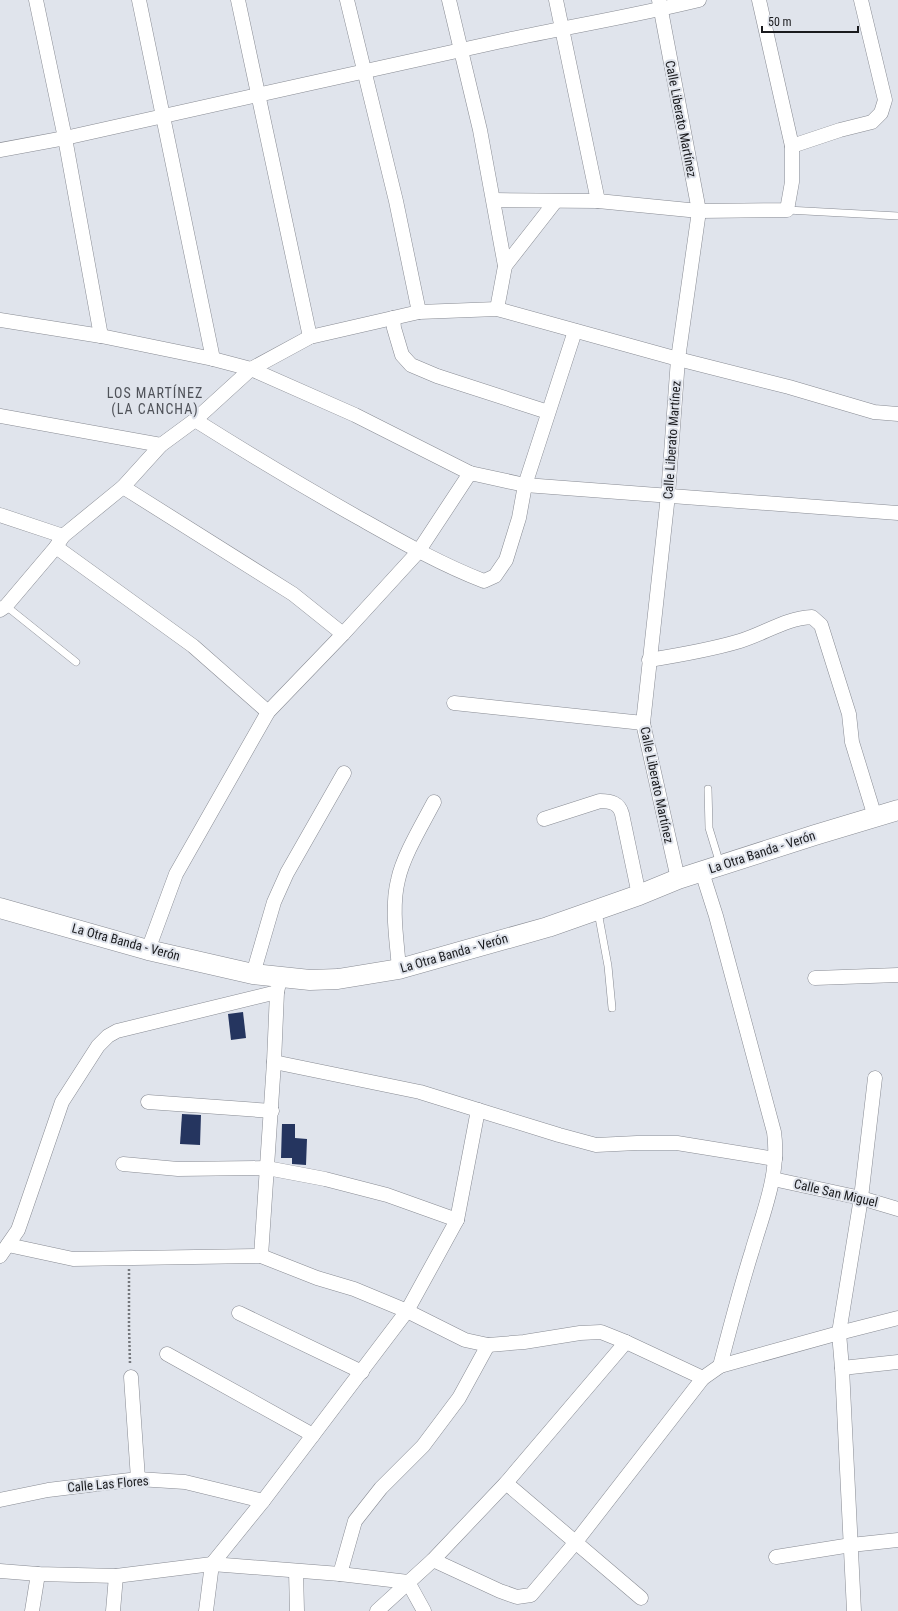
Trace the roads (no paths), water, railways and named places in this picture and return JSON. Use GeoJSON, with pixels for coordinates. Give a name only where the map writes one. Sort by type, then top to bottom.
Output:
{"type":"FeatureCollection","features":[{"type":"Feature","properties":{"kind":"main road","name":"La Otra Banda - Verón"},"geometry":{"type":"LineString","coordinates":[[0,908],[148,950],[253,974],[279,985],[310,980],[338,979],[370,975],[399,969],[548,927],[678,880],[898,810]]}},
{"type":"Feature","properties":{"kind":"street"},"geometry":{"type":"LineString","coordinates":[[36,0],[65,138],[101,336]]}},
{"type":"Feature","properties":{"kind":"street"},"geometry":{"type":"LineString","coordinates":[[140,0],[162,116],[213,359]]}},
{"type":"Feature","properties":{"kind":"street"},"geometry":{"type":"LineString","coordinates":[[238,0],[310,337]]}},
{"type":"Feature","properties":{"kind":"street"},"geometry":{"type":"LineString","coordinates":[[347,0],[396,201],[419,312]]}},
{"type":"Feature","properties":{"kind":"street"},"geometry":{"type":"LineString","coordinates":[[449,0],[494,200],[505,266],[497,309]]}},
{"type":"Feature","properties":{"kind":"street"},"geometry":{"type":"LineString","coordinates":[[556,0],[598,201]]}},
{"type":"Feature","properties":{"kind":"street"},"geometry":{"type":"LineString","coordinates":[[0,150],[65,138],[660,5],[699,0]]}},
{"type":"Feature","properties":{"kind":"street"},"geometry":{"type":"LineString","coordinates":[[494,200],[554,202],[598,201],[699,211],[787,210],[792,182],[792,146],[759,0]]}},
{"type":"Feature","properties":{"kind":"street"},"geometry":{"type":"LineString","coordinates":[[792,146],[840,130],[872,122],[881,113],[885,100],[861,0]]}},
{"type":"Feature","properties":{"kind":"street","name":"Calle Liberato Martínez"},"geometry":{"type":"LineString","coordinates":[[660,5],[699,211],[678,359],[668,495],[643,723],[678,880]]}},
{"type":"Feature","properties":{"kind":"street"},"geometry":{"type":"LineString","coordinates":[[505,266],[554,202]]}},
{"type":"Feature","properties":{"kind":"street"},"geometry":{"type":"LineString","coordinates":[[3,608],[60,541],[122,487],[161,445],[195,420],[251,369],[310,337],[419,312],[497,309],[678,359],[789,387],[874,412],[898,414]]}},
{"type":"Feature","properties":{"kind":"street"},"geometry":{"type":"LineString","coordinates":[[392,318],[402,355],[411,365],[437,376],[548,412]]}},
{"type":"Feature","properties":{"kind":"street"},"geometry":{"type":"LineString","coordinates":[[0,320],[101,336],[213,359],[251,369],[355,415],[470,473],[525,485],[898,513]]}},
{"type":"Feature","properties":{"kind":"street"},"geometry":{"type":"LineString","coordinates":[[195,420],[265,464],[418,552],[460,572],[484,580],[495,576],[506,560],[519,518],[525,485],[575,331]]}},
{"type":"Feature","properties":{"kind":"street"},"geometry":{"type":"LineString","coordinates":[[0,416],[161,445]]}},
{"type":"Feature","properties":{"kind":"street"},"geometry":{"type":"LineString","coordinates":[[148,950],[176,874],[268,712],[344,634],[418,552],[470,473]]}},
{"type":"Feature","properties":{"kind":"street"},"geometry":{"type":"LineString","coordinates":[[122,487],[293,594],[344,634]]}},
{"type":"Feature","properties":{"kind":"street"},"geometry":{"type":"LineString","coordinates":[[0,515],[60,541],[193,646],[268,712]]}},
{"type":"Feature","properties":{"kind":"street"},"geometry":{"type":"LineString","coordinates":[[649,660],[697,652],[741,641],[799,618],[812,617],[821,625],[849,714],[852,742],[875,817]]}},
{"type":"Feature","properties":{"kind":"street"},"geometry":{"type":"LineString","coordinates":[[454,703],[643,723]]}},
{"type":"Feature","properties":{"kind":"street"},"geometry":{"type":"LineString","coordinates":[[253,974],[274,902],[279,890],[287,873],[344,773]]}},
{"type":"Feature","properties":{"kind":"street"},"geometry":{"type":"LineString","coordinates":[[544,819],[600,802],[608,801],[616,804],[620,808],[622,814],[639,895]]}},
{"type":"Feature","properties":{"kind":"street"},"geometry":{"type":"LineString","coordinates":[[399,969],[394,919],[398,880],[408,854],[434,802]]}},
{"type":"Feature","properties":{"kind":"street"},"geometry":{"type":"LineString","coordinates":[[702,872],[716,916],[776,1144],[773,1179],[733,1315],[720,1366]]}},
{"type":"Feature","properties":{"kind":"street"},"geometry":{"type":"LineString","coordinates":[[815,978],[898,975]]}},
{"type":"Feature","properties":{"kind":"street"},"geometry":{"type":"LineString","coordinates":[[261,1256],[272,1111],[279,985],[117,1031],[108,1036],[98,1046],[62,1102],[18,1230],[4,1251],[73,1259],[261,1256],[317,1278],[354,1289],[407,1311],[465,1340],[488,1346],[524,1342],[580,1332],[601,1332],[703,1378]]}},
{"type":"Feature","properties":{"kind":"street"},"geometry":{"type":"LineString","coordinates":[[274,1062],[420,1092],[596,1145],[677,1143],[775,1159]]}},
{"type":"Feature","properties":{"kind":"street"},"geometry":{"type":"LineString","coordinates":[[854,1611],[839,1332],[861,1198],[875,1078]]}},
{"type":"Feature","properties":{"kind":"street"},"geometry":{"type":"LineString","coordinates":[[148,1102],[272,1111]]}},
{"type":"Feature","properties":{"kind":"street"},"geometry":{"type":"LineString","coordinates":[[206,1611],[212,1564],[263,1501],[407,1311],[457,1220],[478,1110]]}},
{"type":"Feature","properties":{"kind":"street"},"geometry":{"type":"LineString","coordinates":[[123,1164],[178,1169],[267,1168],[325,1179],[387,1196],[457,1220]]}},
{"type":"Feature","properties":{"kind":"street","name":"Calle San Miguel"},"geometry":{"type":"LineString","coordinates":[[773,1179],[861,1198],[898,1209]]}},
{"type":"Feature","properties":{"kind":"street"},"geometry":{"type":"LineString","coordinates":[[239,1313],[362,1372]]}},
{"type":"Feature","properties":{"kind":"street"},"geometry":{"type":"LineString","coordinates":[[433,1560],[500,1591],[518,1597],[531,1595],[575,1543],[703,1378],[720,1366],[839,1332],[898,1318]]}},
{"type":"Feature","properties":{"kind":"street"},"geometry":{"type":"LineString","coordinates":[[377,1611],[433,1560],[506,1483],[626,1342]]}},
{"type":"Feature","properties":{"kind":"street"},"geometry":{"type":"LineString","coordinates":[[340,1574],[355,1521],[381,1488],[423,1446],[459,1398],[488,1346]]}},
{"type":"Feature","properties":{"kind":"street"},"geometry":{"type":"LineString","coordinates":[[168,1354],[313,1435]]}},
{"type":"Feature","properties":{"kind":"street"},"geometry":{"type":"LineString","coordinates":[[842,1368],[898,1362]]}},
{"type":"Feature","properties":{"kind":"street"},"geometry":{"type":"LineString","coordinates":[[131,1376],[138,1479]]}},
{"type":"Feature","properties":{"kind":"street","name":"Calle Las Flores"},"geometry":{"type":"LineString","coordinates":[[0,1500],[48,1490],[138,1479],[185,1482],[263,1501]]}},
{"type":"Feature","properties":{"kind":"street"},"geometry":{"type":"LineString","coordinates":[[506,1483],[641,1598]]}},
{"type":"Feature","properties":{"kind":"street"},"geometry":{"type":"LineString","coordinates":[[776,1557],[851,1545],[898,1540]]}},
{"type":"Feature","properties":{"kind":"street"},"geometry":{"type":"LineString","coordinates":[[0,1571],[38,1574],[116,1576],[212,1564],[340,1574],[408,1582]]}},
{"type":"Feature","properties":{"kind":"street"},"geometry":{"type":"LineString","coordinates":[[296,1571],[297,1611]]}},
{"type":"Feature","properties":{"kind":"street"},"geometry":{"type":"LineString","coordinates":[[32,1611],[38,1574]]}},
{"type":"Feature","properties":{"kind":"street"},"geometry":{"type":"LineString","coordinates":[[113,1611],[116,1576]]}},
{"type":"Feature","properties":{"kind":"street"},"geometry":{"type":"LineString","coordinates":[[408,1582],[424,1611]]}},
{"type":"Feature","properties":{"kind":"lane"},"geometry":{"type":"LineString","coordinates":[[787,210],[898,216]]}},
{"type":"Feature","properties":{"kind":"lane"},"geometry":{"type":"LineString","coordinates":[[3,608],[76,662]]}},
{"type":"Feature","properties":{"kind":"lane"},"geometry":{"type":"LineString","coordinates":[[708,789],[710,828],[721,866]]}},
{"type":"Feature","properties":{"kind":"lane"},"geometry":{"type":"LineString","coordinates":[[598,909],[608,966],[612,1008]]}},
{"type":"Feature","properties":{"kind":"district","name":"LOS MARTÍNEZ (LA CANCHA)"},"geometry":{"type":"Point","coordinates":[155,402]}}]}
